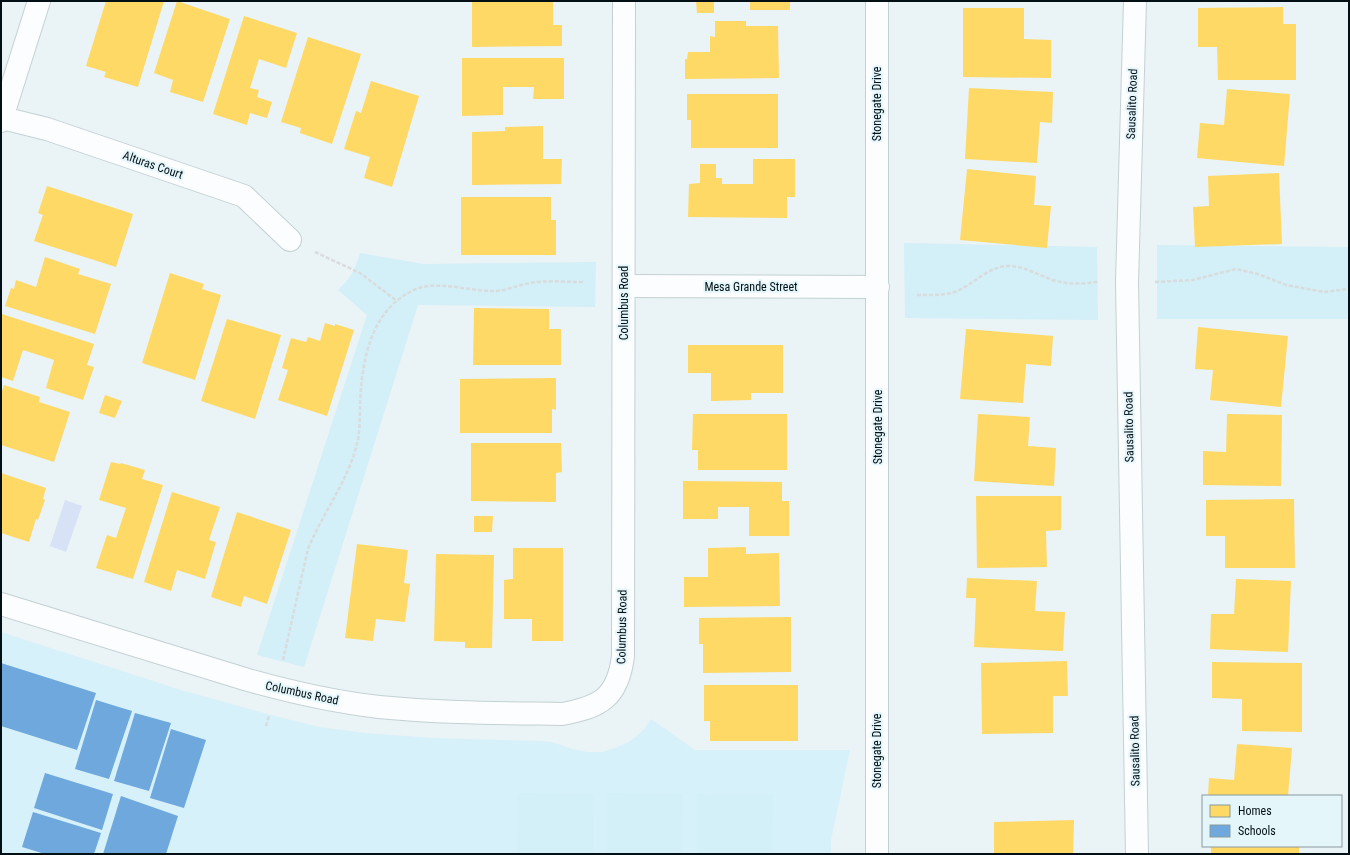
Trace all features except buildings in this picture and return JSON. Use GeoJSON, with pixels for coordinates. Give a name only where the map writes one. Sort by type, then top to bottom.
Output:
{"type":"FeatureCollection","features":[{"type":"Feature","properties":{"kind":"street"},"geometry":{"type":"LineString","coordinates":[[2,119],[39,1]]}},
{"type":"Feature","properties":{"kind":"street","name":"Columbus Road"},"geometry":{"type":"LineString","coordinates":[[1,604],[276,688],[345,702],[420,711],[562,714],[597,705],[607,696],[616,684],[621,672],[623,656],[624,1]]}},
{"type":"Feature","properties":{"kind":"street","name":"Stonegate Drive"},"geometry":{"type":"LineString","coordinates":[[877,1],[877,854]]}},
{"type":"Feature","properties":{"kind":"street","name":"Sausalito Road"},"geometry":{"type":"LineString","coordinates":[[1135,1],[1127,282],[1137,854]]}},
{"type":"Feature","properties":{"kind":"street","name":"Alturas Court"},"geometry":{"type":"LineString","coordinates":[[2,119],[48,129],[244,196],[290,240]]}},
{"type":"Feature","properties":{"kind":"street","name":"Mesa Grande Street"},"geometry":{"type":"LineString","coordinates":[[624,286],[878,287]]}},
{"type":"Feature","properties":{"kind":"path"},"geometry":{"type":"LineString","coordinates":[[290,240],[360,273],[397,301]]}},
{"type":"Feature","properties":{"kind":"path"},"geometry":{"type":"LineString","coordinates":[[917,295],[941,295],[954,291],[995,268],[1006,266],[1023,268],[1062,283],[1078,284],[1101,282]]}},
{"type":"Feature","properties":{"kind":"path"},"geometry":{"type":"LineString","coordinates":[[1152,282],[1193,280],[1236,269],[1258,274],[1294,287],[1324,292],[1349,289]]}},
{"type":"Feature","properties":{"kind":"path"},"geometry":{"type":"LineString","coordinates":[[266,726],[293,619],[308,549],[313,536],[347,471],[358,439],[362,372],[376,327],[382,318],[397,301],[405,295],[426,286],[450,286],[496,291],[537,283],[584,282]]}},
{"type":"Feature","properties":{"kind":"shaded area"},"geometry":{"type":"Polygon","coordinates":[[[904,243],[1097,247],[1098,320],[905,318],[904,243]]]}},
{"type":"Feature","properties":{"kind":"shaded area"},"geometry":{"type":"Polygon","coordinates":[[[1157,245],[1349,247],[1349,319],[1157,319],[1157,245]]]}},
{"type":"Feature","properties":{"kind":"shaded area"},"geometry":{"type":"Polygon","coordinates":[[[360,253],[423,264],[596,262],[595,307],[418,305],[304,667],[257,655],[367,315],[338,290],[352,273],[360,253]]]}},
{"type":"Feature","properties":{"kind":"shaded area"},"geometry":{"type":"Polygon","coordinates":[[[65,500],[82,506],[66,552],[50,546],[65,500]]]}},
{"type":"Feature","properties":{"kind":"shaded area"},"geometry":{"type":"Polygon","coordinates":[[[1,632],[181,690],[319,727],[365,733],[432,738],[552,742],[572,749],[587,752],[603,752],[627,743],[645,728],[651,719],[695,750],[850,750],[831,840],[831,854],[1,854],[1,632]]]}},
{"type":"Feature","properties":{"kind":"shaded area"},"geometry":{"type":"Polygon","coordinates":[[[518,793],[594,794],[593,854],[517,854],[518,793]]]}},
{"type":"Feature","properties":{"kind":"shaded area"},"geometry":{"type":"Polygon","coordinates":[[[607,793],[683,794],[682,854],[607,854],[607,793]]]}},
{"type":"Feature","properties":{"kind":"shaded area"},"geometry":{"type":"Polygon","coordinates":[[[697,794],[773,795],[772,854],[697,854],[697,794]]]}}]}
